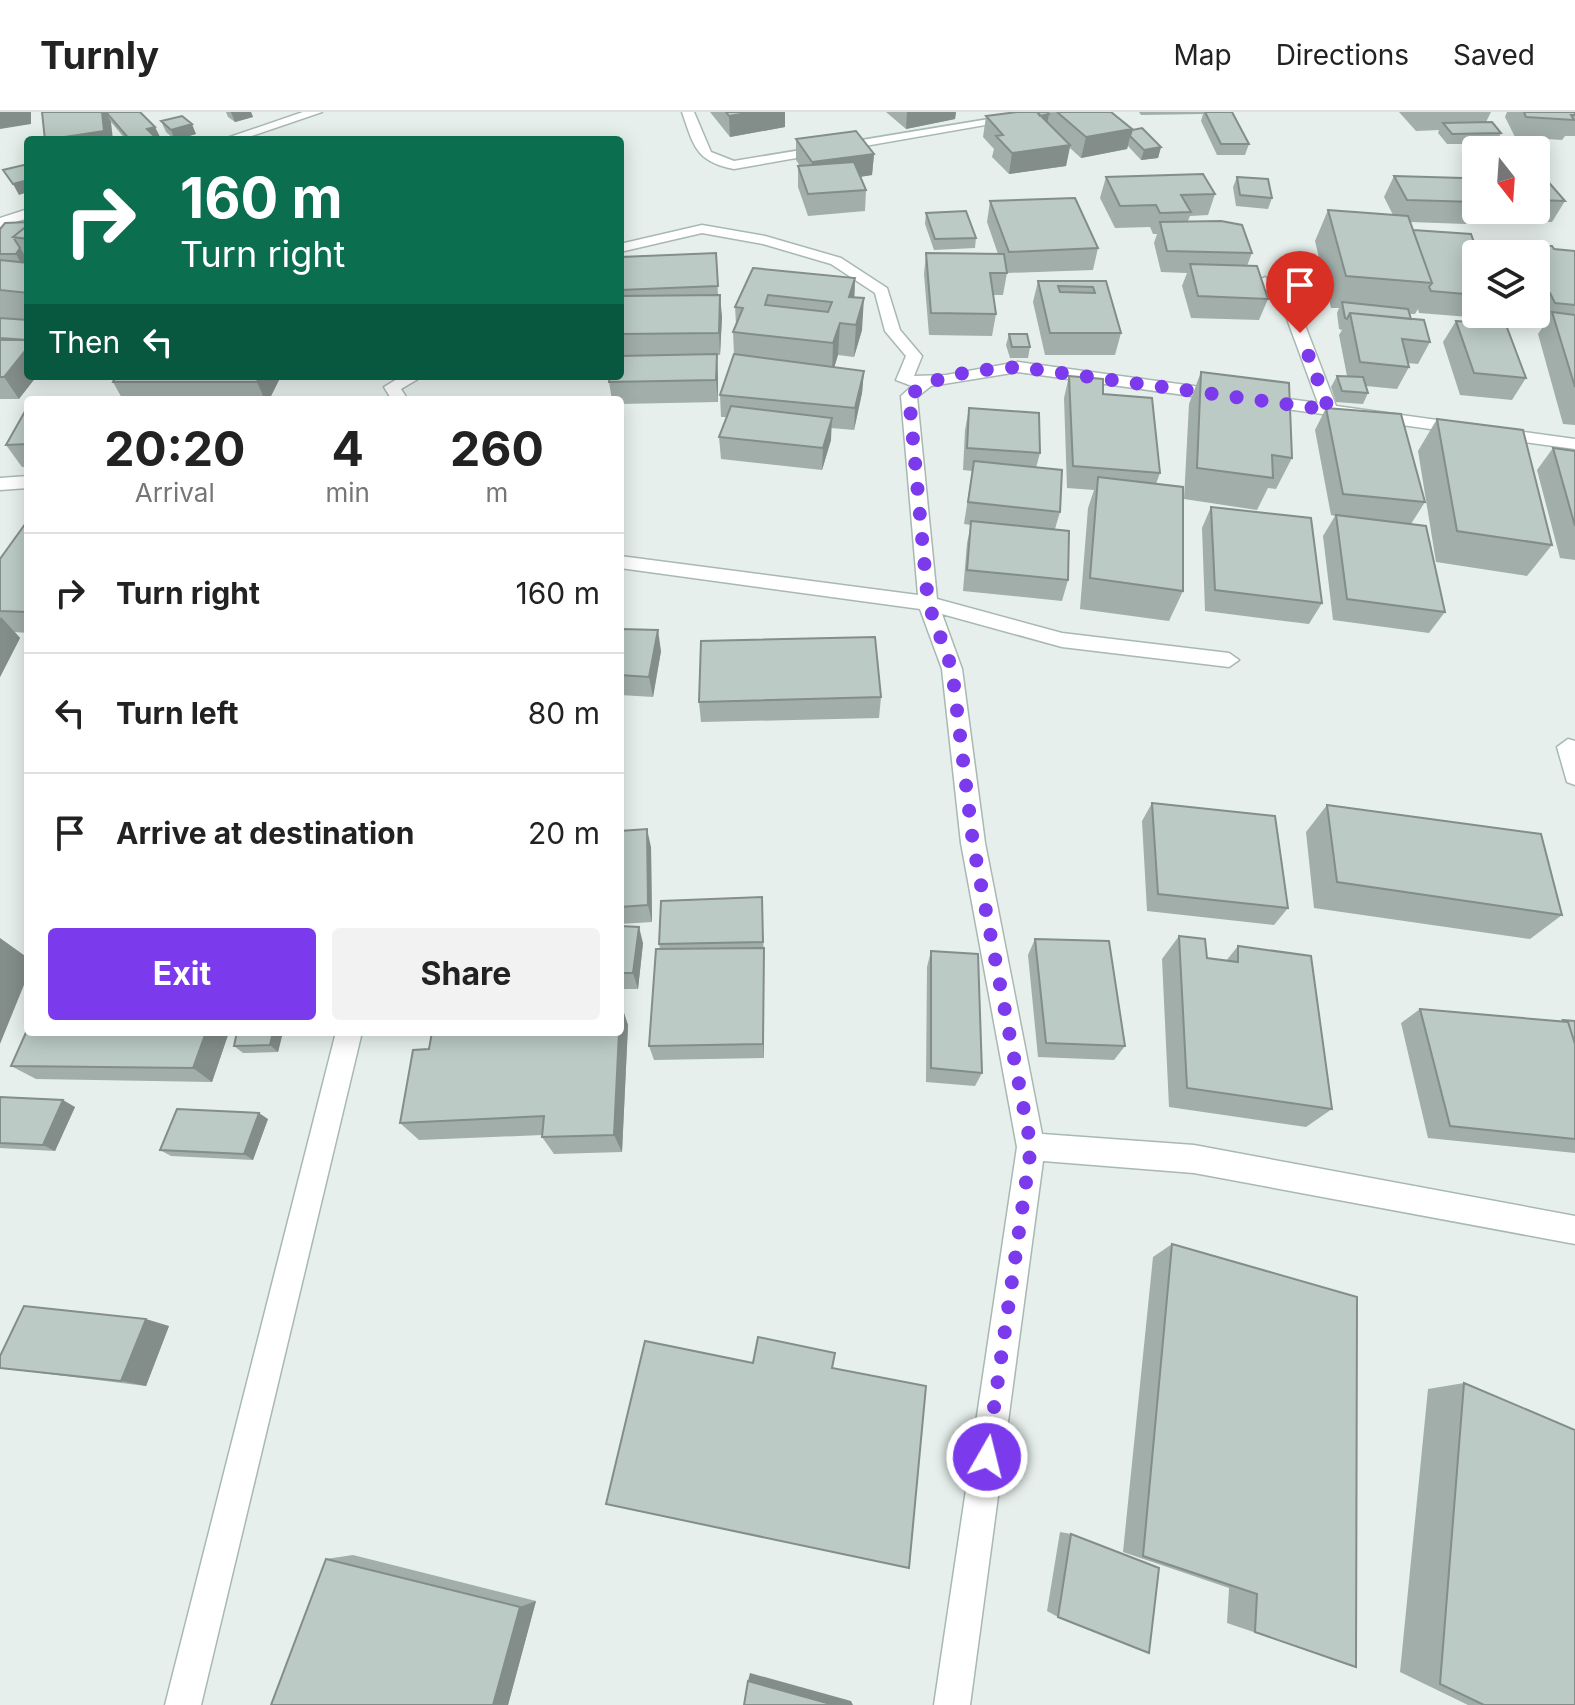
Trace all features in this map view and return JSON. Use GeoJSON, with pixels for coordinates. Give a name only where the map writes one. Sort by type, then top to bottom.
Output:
{"type":"FeatureCollection","features":[{"type":"Feature","properties":{"kind":"street"},"geometry":{"type":"LineString","coordinates":[[240,136],[316,112]]}},
{"type":"Feature","properties":{"kind":"street"},"geometry":{"type":"LineString","coordinates":[[688,112],[704,156],[715,163],[734,165],[1053,112]]}},
{"type":"Feature","properties":{"kind":"street"},"geometry":{"type":"LineString","coordinates":[[0,223],[24,214]]}},
{"type":"Feature","properties":{"kind":"street"},"geometry":{"type":"LineString","coordinates":[[624,247],[702,229],[765,240],[836,261],[882,291],[893,331],[914,356],[904,380],[924,384],[979,371],[1018,367],[1575,444]]}},
{"type":"Feature","properties":{"kind":"street"},"geometry":{"type":"LineString","coordinates":[[1265,281],[1290,307],[1329,410]]}},
{"type":"Feature","properties":{"kind":"street"},"geometry":{"type":"LineString","coordinates":[[398,396],[392,387],[407,380]]}},
{"type":"Feature","properties":{"kind":"street"},"geometry":{"type":"LineString","coordinates":[[924,384],[909,396],[928,603],[952,669],[973,843],[1031,1147],[952,1705]]}},
{"type":"Feature","properties":{"kind":"street"},"geometry":{"type":"LineString","coordinates":[[0,484],[24,482]]}},
{"type":"Feature","properties":{"kind":"street"},"geometry":{"type":"LineString","coordinates":[[624,563],[928,603],[1062,640],[1229,660]]}},
{"type":"Feature","properties":{"kind":"street"},"geometry":{"type":"LineString","coordinates":[[1568,747],[1575,776]]}},
{"type":"Feature","properties":{"kind":"street"},"geometry":{"type":"LineString","coordinates":[[183,1705],[348,1036]]}},
{"type":"Feature","properties":{"kind":"street"},"geometry":{"type":"LineString","coordinates":[[1031,1147],[1194,1159],[1575,1230]]}},
{"type":"Feature","properties":{"kind":"building"},"geometry":{"type":"Polygon","coordinates":[[[42,112],[102,112],[104,131],[45,136],[42,112]]]}},
{"type":"Feature","properties":{"kind":"building"},"geometry":{"type":"Polygon","coordinates":[[[106,112],[140,112],[155,127],[147,129],[154,136],[127,136],[106,112]]]}},
{"type":"Feature","properties":{"kind":"building"},"geometry":{"type":"Polygon","coordinates":[[[726,112],[753,112],[729,116],[726,112]]]}},
{"type":"Feature","properties":{"kind":"building"},"geometry":{"type":"Polygon","coordinates":[[[1037,112],[1070,145],[1012,153],[996,136],[1003,135],[986,116],[1037,112]]]}},
{"type":"Feature","properties":{"kind":"building"},"geometry":{"type":"Polygon","coordinates":[[[1057,112],[1111,112],[1132,129],[1086,137],[1057,112]]]}},
{"type":"Feature","properties":{"kind":"building"},"geometry":{"type":"Polygon","coordinates":[[[1205,112],[1232,112],[1249,144],[1221,144],[1205,112]]]}},
{"type":"Feature","properties":{"kind":"building"},"geometry":{"type":"Polygon","coordinates":[[[1524,112],[1575,112],[1575,115],[1571,115],[1574,120],[1526,117],[1524,112]]]}},
{"type":"Feature","properties":{"kind":"building"},"geometry":{"type":"Polygon","coordinates":[[[182,116],[192,124],[171,130],[161,121],[182,116]]]}},
{"type":"Feature","properties":{"kind":"building"},"geometry":{"type":"Polygon","coordinates":[[[1492,122],[1501,133],[1452,134],[1443,123],[1492,122]]]}},
{"type":"Feature","properties":{"kind":"building"},"geometry":{"type":"Polygon","coordinates":[[[1142,128],[1161,147],[1144,150],[1130,136],[1132,130],[1142,128]]]}},
{"type":"Feature","properties":{"kind":"building"},"geometry":{"type":"Polygon","coordinates":[[[856,131],[874,154],[812,162],[796,139],[856,131]]]}},
{"type":"Feature","properties":{"kind":"building"},"geometry":{"type":"Polygon","coordinates":[[[854,162],[866,190],[808,194],[798,166],[854,162]]]}},
{"type":"Feature","properties":{"kind":"building"},"geometry":{"type":"Polygon","coordinates":[[[24,165],[24,181],[13,184],[3,170],[24,165]]]}},
{"type":"Feature","properties":{"kind":"building"},"geometry":{"type":"Polygon","coordinates":[[[1203,174],[1215,194],[1181,195],[1191,212],[1160,213],[1156,205],[1120,206],[1106,177],[1203,174]]]}},
{"type":"Feature","properties":{"kind":"building"},"geometry":{"type":"Polygon","coordinates":[[[1394,176],[1462,178],[1462,202],[1407,200],[1394,176]]]}},
{"type":"Feature","properties":{"kind":"building"},"geometry":{"type":"Polygon","coordinates":[[[1237,177],[1268,179],[1272,198],[1240,195],[1237,177]]]}},
{"type":"Feature","properties":{"kind":"building"},"geometry":{"type":"Polygon","coordinates":[[[1550,184],[1565,201],[1550,200],[1550,184]]]}},
{"type":"Feature","properties":{"kind":"building"},"geometry":{"type":"Polygon","coordinates":[[[1075,198],[1098,248],[1009,252],[990,201],[1075,198]]]}},
{"type":"Feature","properties":{"kind":"building"},"geometry":{"type":"Polygon","coordinates":[[[1328,210],[1408,216],[1432,283],[1346,276],[1328,210]]]}},
{"type":"Feature","properties":{"kind":"building"},"geometry":{"type":"Polygon","coordinates":[[[966,211],[976,238],[935,239],[926,213],[966,211]]]}},
{"type":"Feature","properties":{"kind":"building"},"geometry":{"type":"Polygon","coordinates":[[[1221,221],[1242,225],[1252,253],[1167,251],[1160,222],[1221,221]]]}},
{"type":"Feature","properties":{"kind":"building"},"geometry":{"type":"Polygon","coordinates":[[[24,222],[24,228],[13,237],[20,248],[16,254],[0,254],[0,229],[5,223],[24,222]]]}},
{"type":"Feature","properties":{"kind":"building"},"geometry":{"type":"Polygon","coordinates":[[[24,228],[24,238],[13,237],[24,228]]]}},
{"type":"Feature","properties":{"kind":"building"},"geometry":{"type":"Polygon","coordinates":[[[1413,230],[1471,234],[1473,240],[1462,240],[1462,294],[1431,291],[1429,287],[1432,283],[1413,230]]]}},
{"type":"Feature","properties":{"kind":"building"},"geometry":{"type":"Polygon","coordinates":[[[1550,246],[1575,251],[1575,305],[1555,303],[1550,293],[1550,246]]]}},
{"type":"Feature","properties":{"kind":"building"},"geometry":{"type":"Polygon","coordinates":[[[716,253],[718,286],[624,290],[624,257],[716,253]]]}},
{"type":"Feature","properties":{"kind":"building"},"geometry":{"type":"Polygon","coordinates":[[[926,253],[1004,254],[1007,273],[990,273],[996,314],[931,313],[926,253]]]}},
{"type":"Feature","properties":{"kind":"building"},"geometry":{"type":"Polygon","coordinates":[[[0,260],[24,263],[24,293],[0,290],[0,260]]]}},
{"type":"Feature","properties":{"kind":"building"},"geometry":{"type":"Polygon","coordinates":[[[1190,264],[1257,266],[1268,299],[1198,296],[1190,264]]]}},
{"type":"Feature","properties":{"kind":"building"},"geometry":{"type":"Polygon","coordinates":[[[753,268],[855,278],[849,297],[864,298],[856,325],[840,323],[833,343],[733,332],[743,308],[735,307],[753,268]],[[768,295],[765,305],[828,312],[832,302],[768,295]]]}},
{"type":"Feature","properties":{"kind":"building"},"geometry":{"type":"Polygon","coordinates":[[[1038,281],[1106,281],[1121,333],[1050,333],[1038,281]],[[1058,286],[1060,292],[1095,293],[1093,287],[1058,286]]]}},
{"type":"Feature","properties":{"kind":"building"},"geometry":{"type":"Polygon","coordinates":[[[720,295],[719,333],[624,334],[624,296],[720,295]]]}},
{"type":"Feature","properties":{"kind":"building"},"geometry":{"type":"Polygon","coordinates":[[[1342,302],[1408,309],[1411,319],[1350,313],[1347,319],[1342,302]]]}},
{"type":"Feature","properties":{"kind":"building"},"geometry":{"type":"Polygon","coordinates":[[[1552,312],[1575,315],[1575,387],[1552,312]]]}},
{"type":"Feature","properties":{"kind":"building"},"geometry":{"type":"Polygon","coordinates":[[[1350,313],[1424,320],[1430,342],[1402,339],[1409,367],[1360,362],[1350,313]]]}},
{"type":"Feature","properties":{"kind":"building"},"geometry":{"type":"Polygon","coordinates":[[[0,318],[24,320],[24,340],[0,338],[0,318]]]}},
{"type":"Feature","properties":{"kind":"building"},"geometry":{"type":"Polygon","coordinates":[[[1456,321],[1462,321],[1462,328],[1507,328],[1526,378],[1474,373],[1456,321]]]}},
{"type":"Feature","properties":{"kind":"building"},"geometry":{"type":"Polygon","coordinates":[[[1009,334],[1027,334],[1030,347],[1012,347],[1009,334]]]}},
{"type":"Feature","properties":{"kind":"building"},"geometry":{"type":"Polygon","coordinates":[[[0,340],[24,340],[24,352],[4,377],[0,377],[0,340]]]}},
{"type":"Feature","properties":{"kind":"building"},"geometry":{"type":"Polygon","coordinates":[[[717,354],[716,380],[609,382],[624,380],[624,356],[717,354]]]}},
{"type":"Feature","properties":{"kind":"building"},"geometry":{"type":"Polygon","coordinates":[[[734,354],[864,371],[855,408],[720,395],[734,354]]]}},
{"type":"Feature","properties":{"kind":"building"},"geometry":{"type":"Polygon","coordinates":[[[1201,372],[1289,383],[1292,458],[1272,455],[1273,478],[1197,468],[1201,372]]]}},
{"type":"Feature","properties":{"kind":"building"},"geometry":{"type":"Polygon","coordinates":[[[1069,376],[1103,379],[1103,394],[1152,398],[1160,473],[1073,466],[1069,376]]]}},
{"type":"Feature","properties":{"kind":"building"},"geometry":{"type":"Polygon","coordinates":[[[1337,376],[1363,377],[1368,393],[1342,391],[1337,376]]]}},
{"type":"Feature","properties":{"kind":"building"},"geometry":{"type":"Polygon","coordinates":[[[114,380],[258,380],[257,382],[114,380]]]}},
{"type":"Feature","properties":{"kind":"building"},"geometry":{"type":"Polygon","coordinates":[[[731,406],[832,418],[823,448],[719,437],[731,406]]]}},
{"type":"Feature","properties":{"kind":"building"},"geometry":{"type":"Polygon","coordinates":[[[969,408],[1039,413],[1040,453],[967,448],[969,408]]]}},
{"type":"Feature","properties":{"kind":"building"},"geometry":{"type":"Polygon","coordinates":[[[1326,408],[1401,414],[1425,502],[1343,494],[1326,408]]]}},
{"type":"Feature","properties":{"kind":"building"},"geometry":{"type":"Polygon","coordinates":[[[24,413],[24,444],[6,445],[24,413]]]}},
{"type":"Feature","properties":{"kind":"building"},"geometry":{"type":"Polygon","coordinates":[[[1437,419],[1523,430],[1552,545],[1457,531],[1437,419]]]}},
{"type":"Feature","properties":{"kind":"building"},"geometry":{"type":"Polygon","coordinates":[[[1553,448],[1575,451],[1575,526],[1553,448]]]}},
{"type":"Feature","properties":{"kind":"building"},"geometry":{"type":"Polygon","coordinates":[[[974,461],[1062,470],[1060,512],[968,502],[974,461]]]}},
{"type":"Feature","properties":{"kind":"building"},"geometry":{"type":"Polygon","coordinates":[[[1098,477],[1183,487],[1183,591],[1090,578],[1098,477]]]}},
{"type":"Feature","properties":{"kind":"building"},"geometry":{"type":"Polygon","coordinates":[[[1211,507],[1311,518],[1322,603],[1215,590],[1211,507]]]}},
{"type":"Feature","properties":{"kind":"building"},"geometry":{"type":"Polygon","coordinates":[[[1336,515],[1426,526],[1445,612],[1347,599],[1336,515]]]}},
{"type":"Feature","properties":{"kind":"building"},"geometry":{"type":"Polygon","coordinates":[[[971,521],[1069,531],[1068,580],[967,570],[971,521]]]}},
{"type":"Feature","properties":{"kind":"building"},"geometry":{"type":"Polygon","coordinates":[[[24,526],[24,612],[0,611],[0,559],[24,526]]]}},
{"type":"Feature","properties":{"kind":"building"},"geometry":{"type":"Polygon","coordinates":[[[624,629],[658,630],[649,677],[624,675],[624,629]]]}},
{"type":"Feature","properties":{"kind":"building"},"geometry":{"type":"Polygon","coordinates":[[[875,637],[881,697],[699,702],[701,641],[875,637]]]}},
{"type":"Feature","properties":{"kind":"building"},"geometry":{"type":"Polygon","coordinates":[[[1152,803],[1275,816],[1288,908],[1158,894],[1152,803]]]}},
{"type":"Feature","properties":{"kind":"building"},"geometry":{"type":"Polygon","coordinates":[[[1327,805],[1541,834],[1562,915],[1337,882],[1327,805]]]}},
{"type":"Feature","properties":{"kind":"building"},"geometry":{"type":"Polygon","coordinates":[[[647,829],[648,905],[624,907],[624,831],[647,829]]]}},
{"type":"Feature","properties":{"kind":"building"},"geometry":{"type":"Polygon","coordinates":[[[762,897],[763,942],[659,944],[661,901],[762,897]]]}},
{"type":"Feature","properties":{"kind":"building"},"geometry":{"type":"Polygon","coordinates":[[[624,926],[639,927],[633,973],[624,973],[624,926]]]}},
{"type":"Feature","properties":{"kind":"building"},"geometry":{"type":"Polygon","coordinates":[[[1179,936],[1205,939],[1207,958],[1238,962],[1238,946],[1311,956],[1332,1109],[1187,1088],[1179,936]]]}},
{"type":"Feature","properties":{"kind":"building"},"geometry":{"type":"Polygon","coordinates":[[[1035,939],[1109,941],[1125,1046],[1046,1043],[1035,939]]]}},
{"type":"Feature","properties":{"kind":"building"},"geometry":{"type":"Polygon","coordinates":[[[764,948],[763,1044],[649,1046],[656,949],[764,948]]]}},
{"type":"Feature","properties":{"kind":"building"},"geometry":{"type":"Polygon","coordinates":[[[931,951],[978,954],[982,1073],[931,1068],[931,951]]]}},
{"type":"Feature","properties":{"kind":"building"},"geometry":{"type":"Polygon","coordinates":[[[1420,1009],[1568,1022],[1575,1044],[1575,1139],[1450,1126],[1420,1009]]]}},
{"type":"Feature","properties":{"kind":"building"},"geometry":{"type":"Polygon","coordinates":[[[1563,1020],[1575,1021],[1575,1044],[1568,1022],[1563,1020]]]}},
{"type":"Feature","properties":{"kind":"building"},"geometry":{"type":"Polygon","coordinates":[[[24,1036],[205,1036],[193,1068],[11,1066],[24,1036]]]}},
{"type":"Feature","properties":{"kind":"building"},"geometry":{"type":"Polygon","coordinates":[[[236,1036],[272,1036],[270,1045],[234,1046],[236,1036]]]}},
{"type":"Feature","properties":{"kind":"building"},"geometry":{"type":"Polygon","coordinates":[[[431,1036],[619,1036],[614,1135],[542,1137],[544,1116],[400,1123],[413,1050],[429,1049],[431,1036]]]}},
{"type":"Feature","properties":{"kind":"building"},"geometry":{"type":"Polygon","coordinates":[[[0,1097],[63,1100],[43,1145],[0,1143],[0,1097]]]}},
{"type":"Feature","properties":{"kind":"building"},"geometry":{"type":"Polygon","coordinates":[[[177,1109],[259,1113],[244,1154],[160,1150],[177,1109]]]}},
{"type":"Feature","properties":{"kind":"building"},"geometry":{"type":"Polygon","coordinates":[[[1172,1244],[1357,1297],[1356,1667],[1255,1632],[1257,1594],[1143,1556],[1172,1244]]]}},
{"type":"Feature","properties":{"kind":"building"},"geometry":{"type":"Polygon","coordinates":[[[24,1306],[146,1319],[121,1381],[0,1368],[0,1356],[24,1306]]]}},
{"type":"Feature","properties":{"kind":"building"},"geometry":{"type":"Polygon","coordinates":[[[758,1337],[835,1353],[832,1368],[926,1386],[909,1568],[606,1504],[645,1341],[753,1363],[758,1337]]]}},
{"type":"Feature","properties":{"kind":"building"},"geometry":{"type":"Polygon","coordinates":[[[1464,1383],[1575,1430],[1575,1705],[1484,1705],[1440,1684],[1464,1383]]]}},
{"type":"Feature","properties":{"kind":"building"},"geometry":{"type":"Polygon","coordinates":[[[1071,1534],[1159,1568],[1149,1653],[1058,1617],[1071,1534]]]}},
{"type":"Feature","properties":{"kind":"building"},"geometry":{"type":"Polygon","coordinates":[[[326,1559],[520,1607],[493,1705],[271,1705],[326,1559]]]}},
{"type":"Feature","properties":{"kind":"building"},"geometry":{"type":"Polygon","coordinates":[[[748,1681],[834,1705],[744,1705],[748,1681]]]}},
{"type":"Feature","properties":{"kind":"route"},"geometry":{"type":"LineString","coordinates":[[987,1457],[1031,1147],[973,843],[952,669],[928,603],[909,396],[924,384],[979,371],[1018,367],[1329,410],[1300,333]]}}]}
